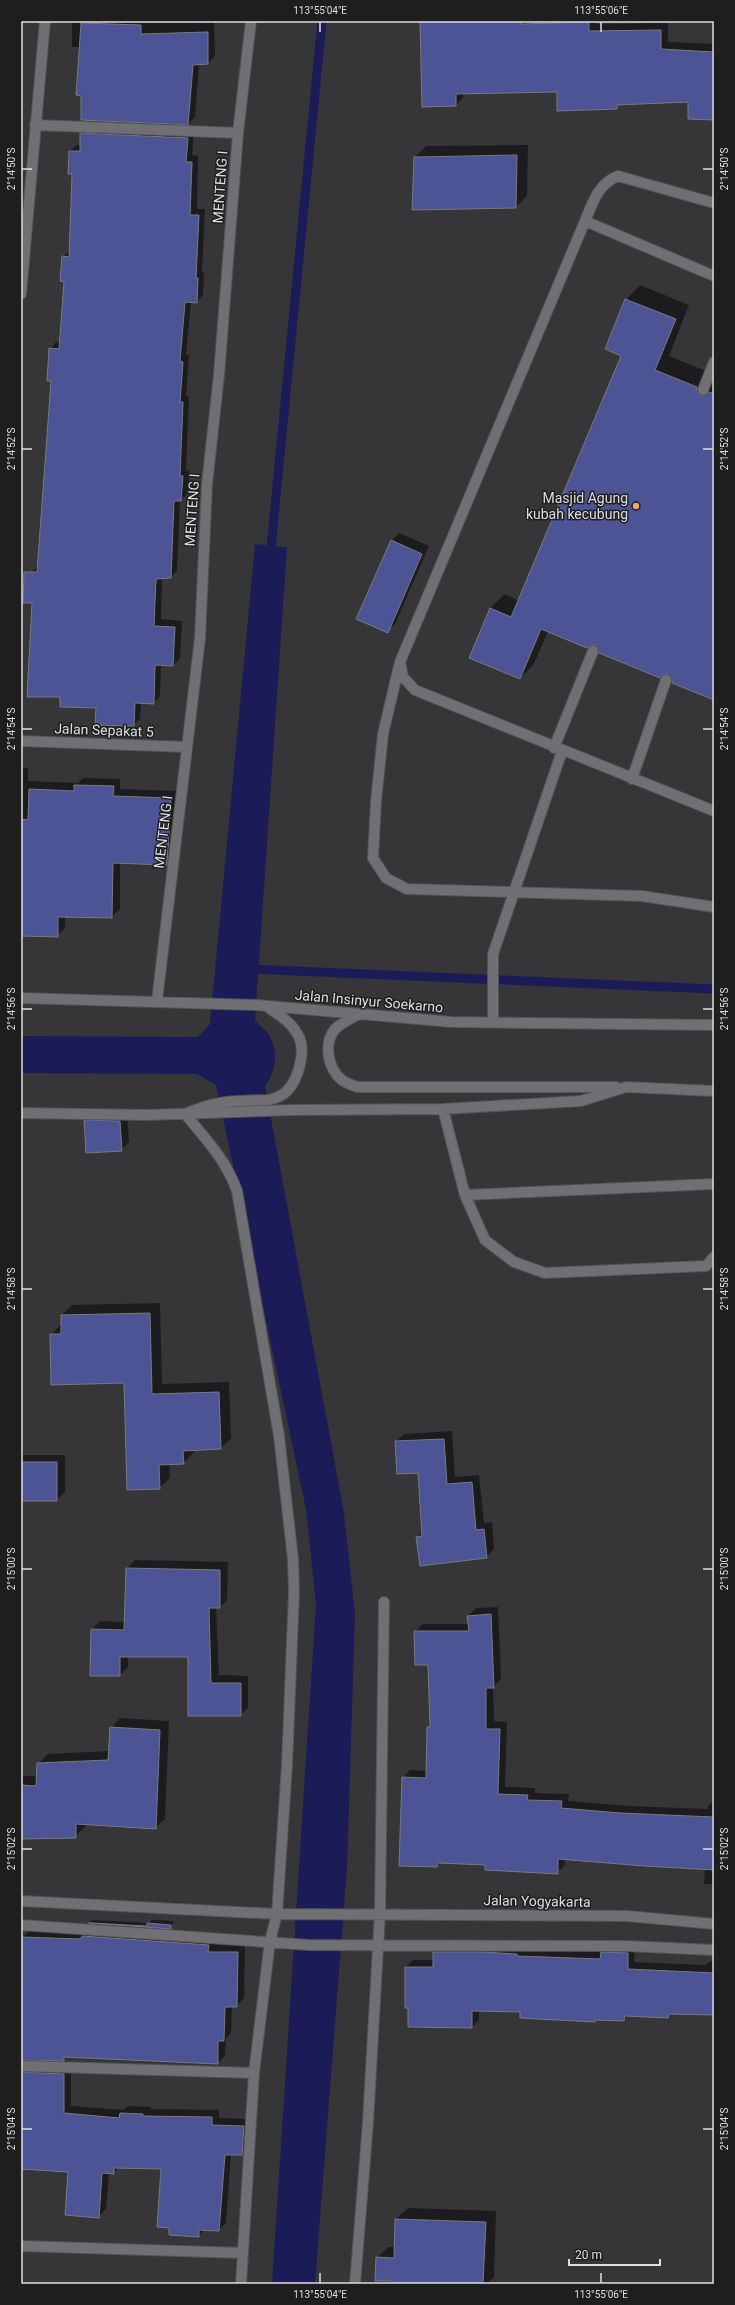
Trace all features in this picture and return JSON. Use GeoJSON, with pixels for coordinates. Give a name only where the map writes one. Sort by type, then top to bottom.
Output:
{"type":"FeatureCollection","features":[{"type":"Feature","properties":{"kind":"street"},"geometry":{"type":"LineString","coordinates":[[21,294],[45,21]]}},
{"type":"Feature","properties":{"kind":"street","name":"MENTENG I"},"geometry":{"type":"LineString","coordinates":[[157,1001],[200,638],[207,484],[219,375],[238,133],[251,21]]}},
{"type":"Feature","properties":{"kind":"street"},"geometry":{"type":"LineString","coordinates":[[36,125],[238,133]]}},
{"type":"Feature","properties":{"kind":"street"},"geometry":{"type":"LineString","coordinates":[[714,203],[618,176],[608,180],[598,191],[400,662],[383,734],[376,801],[373,858],[386,878],[407,888],[642,896],[714,907]]}},
{"type":"Feature","properties":{"kind":"street"},"geometry":{"type":"LineString","coordinates":[[585,221],[714,276]]}},
{"type":"Feature","properties":{"kind":"street"},"geometry":{"type":"LineString","coordinates":[[703,390],[714,362]]}},
{"type":"Feature","properties":{"kind":"street"},"geometry":{"type":"LineString","coordinates":[[493,1022],[493,954],[558,749],[594,651]]}},
{"type":"Feature","properties":{"kind":"street"},"geometry":{"type":"LineString","coordinates":[[400,662],[403,677],[415,690],[714,811]]}},
{"type":"Feature","properties":{"kind":"street"},"geometry":{"type":"LineString","coordinates":[[632,779],[666,680]]}},
{"type":"Feature","properties":{"kind":"street","name":"Jalan Sepakat 5"},"geometry":{"type":"LineString","coordinates":[[21,741],[187,747]]}},
{"type":"Feature","properties":{"kind":"street","name":"Jalan Insinyur Soekarno"},"geometry":{"type":"LineString","coordinates":[[21,998],[211,1003],[452,1022],[714,1025]]}},
{"type":"Feature","properties":{"kind":"street"},"geometry":{"type":"LineString","coordinates":[[185,1114],[204,1106],[220,1102],[275,1099],[287,1092],[295,1078],[303,1048],[299,1037],[287,1020],[261,1006]]}},
{"type":"Feature","properties":{"kind":"street"},"geometry":{"type":"LineString","coordinates":[[359,1014],[336,1029],[329,1040],[328,1053],[332,1069],[343,1081],[357,1086],[626,1086],[714,1091]]}},
{"type":"Feature","properties":{"kind":"street"},"geometry":{"type":"LineString","coordinates":[[21,1113],[185,1114],[294,1110],[443,1109],[581,1101],[626,1086]]}},
{"type":"Feature","properties":{"kind":"street"},"geometry":{"type":"LineString","coordinates":[[443,1109],[465,1195],[484,1240],[514,1262],[545,1273],[706,1266],[714,1256]]}},
{"type":"Feature","properties":{"kind":"street"},"geometry":{"type":"LineString","coordinates":[[185,1114],[230,1171],[237,1191],[281,1452],[294,1592],[287,1765],[277,1914],[270,1941],[254,2073],[241,2284]]}},
{"type":"Feature","properties":{"kind":"street"},"geometry":{"type":"LineString","coordinates":[[465,1195],[714,1184]]}},
{"type":"Feature","properties":{"kind":"street"},"geometry":{"type":"LineString","coordinates":[[355,2284],[368,2122],[380,1913],[384,1602]]}},
{"type":"Feature","properties":{"kind":"street","name":"Jalan Yogyakarta"},"geometry":{"type":"LineString","coordinates":[[21,1900],[277,1914],[309,1915],[380,1913],[627,1916],[714,1924]]}},
{"type":"Feature","properties":{"kind":"street"},"geometry":{"type":"LineString","coordinates":[[21,1925],[358,1947],[626,1946],[714,1950]]}},
{"type":"Feature","properties":{"kind":"street"},"geometry":{"type":"LineString","coordinates":[[21,2066],[254,2073]]}},
{"type":"Feature","properties":{"kind":"street"},"geometry":{"type":"LineString","coordinates":[[21,2246],[243,2253]]}},
{"type":"Feature","properties":{"kind":"shaded area"},"geometry":{"type":"Polygon","coordinates":[[[255,544],[287,547],[255,1021],[267,1032],[275,1052],[272,1073],[265,1086],[344,1513],[355,1614],[347,1868],[315,2284],[272,2284],[316,1604],[306,1509],[216,1085],[197,1074],[21,1073],[21,1036],[198,1037],[210,1024],[255,544]]]}},
{"type":"Feature","properties":{"kind":"building"},"geometry":{"type":"Polygon","coordinates":[[[420,21],[521,21],[521,24],[589,22],[589,31],[661,30],[661,49],[714,52],[714,120],[688,119],[688,102],[617,105],[617,109],[557,111],[557,92],[456,94],[456,106],[422,107],[420,21]]]}},
{"type":"Feature","properties":{"kind":"building"},"geometry":{"type":"Polygon","coordinates":[[[81,23],[141,25],[141,34],[208,32],[208,64],[193,65],[188,125],[81,120],[81,96],[76,95],[81,23]]]}},
{"type":"Feature","properties":{"kind":"building"},"geometry":{"type":"Polygon","coordinates":[[[80,133],[188,138],[186,162],[192,162],[190,215],[199,215],[196,278],[198,278],[197,303],[185,302],[180,361],[183,362],[180,402],[183,402],[180,476],[183,476],[181,501],[174,501],[171,578],[156,579],[154,626],[175,627],[173,666],[155,665],[154,704],[135,703],[134,726],[95,725],[96,708],[60,707],[60,697],[27,697],[32,603],[23,603],[24,572],[37,572],[51,381],[47,381],[49,348],[59,349],[64,282],[60,281],[62,256],[69,257],[72,174],[68,174],[69,151],[80,151],[80,133]]]}},
{"type":"Feature","properties":{"kind":"building"},"geometry":{"type":"Polygon","coordinates":[[[517,155],[516,208],[412,210],[414,157],[517,155]]]}},
{"type":"Feature","properties":{"kind":"building","name":"Masjid Agung kubah kecubung"},"geometry":{"type":"Polygon","coordinates":[[[625,299],[676,319],[655,370],[697,387],[697,391],[700,396],[704,396],[709,392],[714,394],[714,700],[672,683],[672,678],[668,674],[664,674],[660,678],[599,653],[596,645],[592,645],[587,648],[541,629],[520,679],[469,658],[490,608],[511,617],[621,356],[605,349],[625,299]]]}},
{"type":"Feature","properties":{"kind":"building"},"geometry":{"type":"Polygon","coordinates":[[[391,540],[422,554],[388,633],[356,619],[391,540]]]}},
{"type":"Feature","properties":{"kind":"building"},"geometry":{"type":"Polygon","coordinates":[[[74,785],[114,786],[113,796],[171,798],[167,865],[113,863],[112,918],[58,917],[58,937],[21,936],[21,819],[28,820],[29,789],[74,791],[74,785]]]}},
{"type":"Feature","properties":{"kind":"building"},"geometry":{"type":"Polygon","coordinates":[[[84,1120],[120,1121],[122,1151],[86,1153],[84,1120]]]}},
{"type":"Feature","properties":{"kind":"building"},"geometry":{"type":"Polygon","coordinates":[[[150,1313],[152,1394],[219,1392],[221,1449],[183,1451],[184,1464],[159,1465],[160,1489],[127,1490],[124,1383],[51,1385],[50,1334],[61,1334],[61,1315],[150,1313]]]}},
{"type":"Feature","properties":{"kind":"building"},"geometry":{"type":"Polygon","coordinates":[[[444,1439],[447,1484],[472,1482],[476,1530],[484,1529],[487,1558],[420,1566],[416,1537],[422,1536],[418,1473],[397,1474],[395,1441],[444,1439]]]}},
{"type":"Feature","properties":{"kind":"building"},"geometry":{"type":"Polygon","coordinates":[[[21,1462],[57,1462],[57,1501],[21,1501],[21,1462]]]}},
{"type":"Feature","properties":{"kind":"building"},"geometry":{"type":"Polygon","coordinates":[[[126,1568],[220,1570],[220,1608],[209,1608],[211,1683],[241,1683],[241,1716],[188,1716],[188,1657],[120,1657],[120,1676],[90,1676],[91,1629],[124,1630],[126,1568]]]}},
{"type":"Feature","properties":{"kind":"building"},"geometry":{"type":"Polygon","coordinates":[[[491,1614],[494,1688],[486,1688],[486,1729],[500,1729],[498,1794],[528,1795],[527,1800],[562,1801],[561,1808],[620,1813],[714,1817],[714,1870],[558,1859],[558,1874],[485,1870],[485,1865],[438,1863],[437,1867],[399,1866],[402,1777],[426,1778],[427,1727],[430,1727],[428,1665],[415,1665],[414,1631],[469,1631],[467,1616],[491,1614]]]}},
{"type":"Feature","properties":{"kind":"building"},"geometry":{"type":"Polygon","coordinates":[[[110,1727],[160,1730],[156,1829],[76,1824],[76,1838],[21,1839],[21,1785],[36,1786],[37,1763],[108,1760],[110,1727]]]}},
{"type":"Feature","properties":{"kind":"building"},"geometry":{"type":"Polygon","coordinates":[[[88,1923],[147,1926],[147,1923],[171,1925],[171,1929],[88,1923]]]}},
{"type":"Feature","properties":{"kind":"building"},"geometry":{"type":"Polygon","coordinates":[[[83,1936],[209,1945],[208,1952],[238,1952],[237,2007],[225,2007],[224,2041],[218,2041],[218,2064],[64,2057],[64,2061],[21,2060],[22,1937],[79,1939],[83,1936]]]}},
{"type":"Feature","properties":{"kind":"building"},"geometry":{"type":"Polygon","coordinates":[[[433,1952],[482,1952],[517,1954],[517,1956],[600,1959],[601,1952],[628,1953],[628,1969],[714,1973],[714,2015],[669,2014],[668,2018],[625,2016],[624,2021],[595,2020],[595,2022],[520,2018],[520,2012],[472,2011],[472,2028],[408,2027],[408,2008],[405,2008],[405,1967],[433,1967],[433,1952]]]}},
{"type":"Feature","properties":{"kind":"building"},"geometry":{"type":"Polygon","coordinates":[[[21,2072],[64,2074],[64,2113],[119,2118],[120,2113],[143,2114],[143,2116],[212,2117],[212,2125],[244,2126],[242,2155],[225,2155],[219,2231],[199,2230],[199,2237],[169,2235],[169,2228],[157,2227],[161,2169],[114,2168],[114,2174],[102,2173],[99,2218],[65,2215],[68,2172],[21,2169],[21,2072]]]}},
{"type":"Feature","properties":{"kind":"building"},"geometry":{"type":"Polygon","coordinates":[[[395,2219],[486,2222],[483,2284],[392,2284],[392,2281],[375,2281],[376,2257],[394,2258],[395,2219]]]}},
{"type":"Feature","properties":{"kind":"waterway"},"geometry":{"type":"LineString","coordinates":[[270,558],[322,21]]}},
{"type":"Feature","properties":{"kind":"waterway"},"geometry":{"type":"LineString","coordinates":[[248,969],[714,989]]}},
{"type":"Feature","properties":{"kind":"place","name":"Masjid Agung kubah kecubung"},"geometry":{"type":"Point","coordinates":[636,506]}}]}
